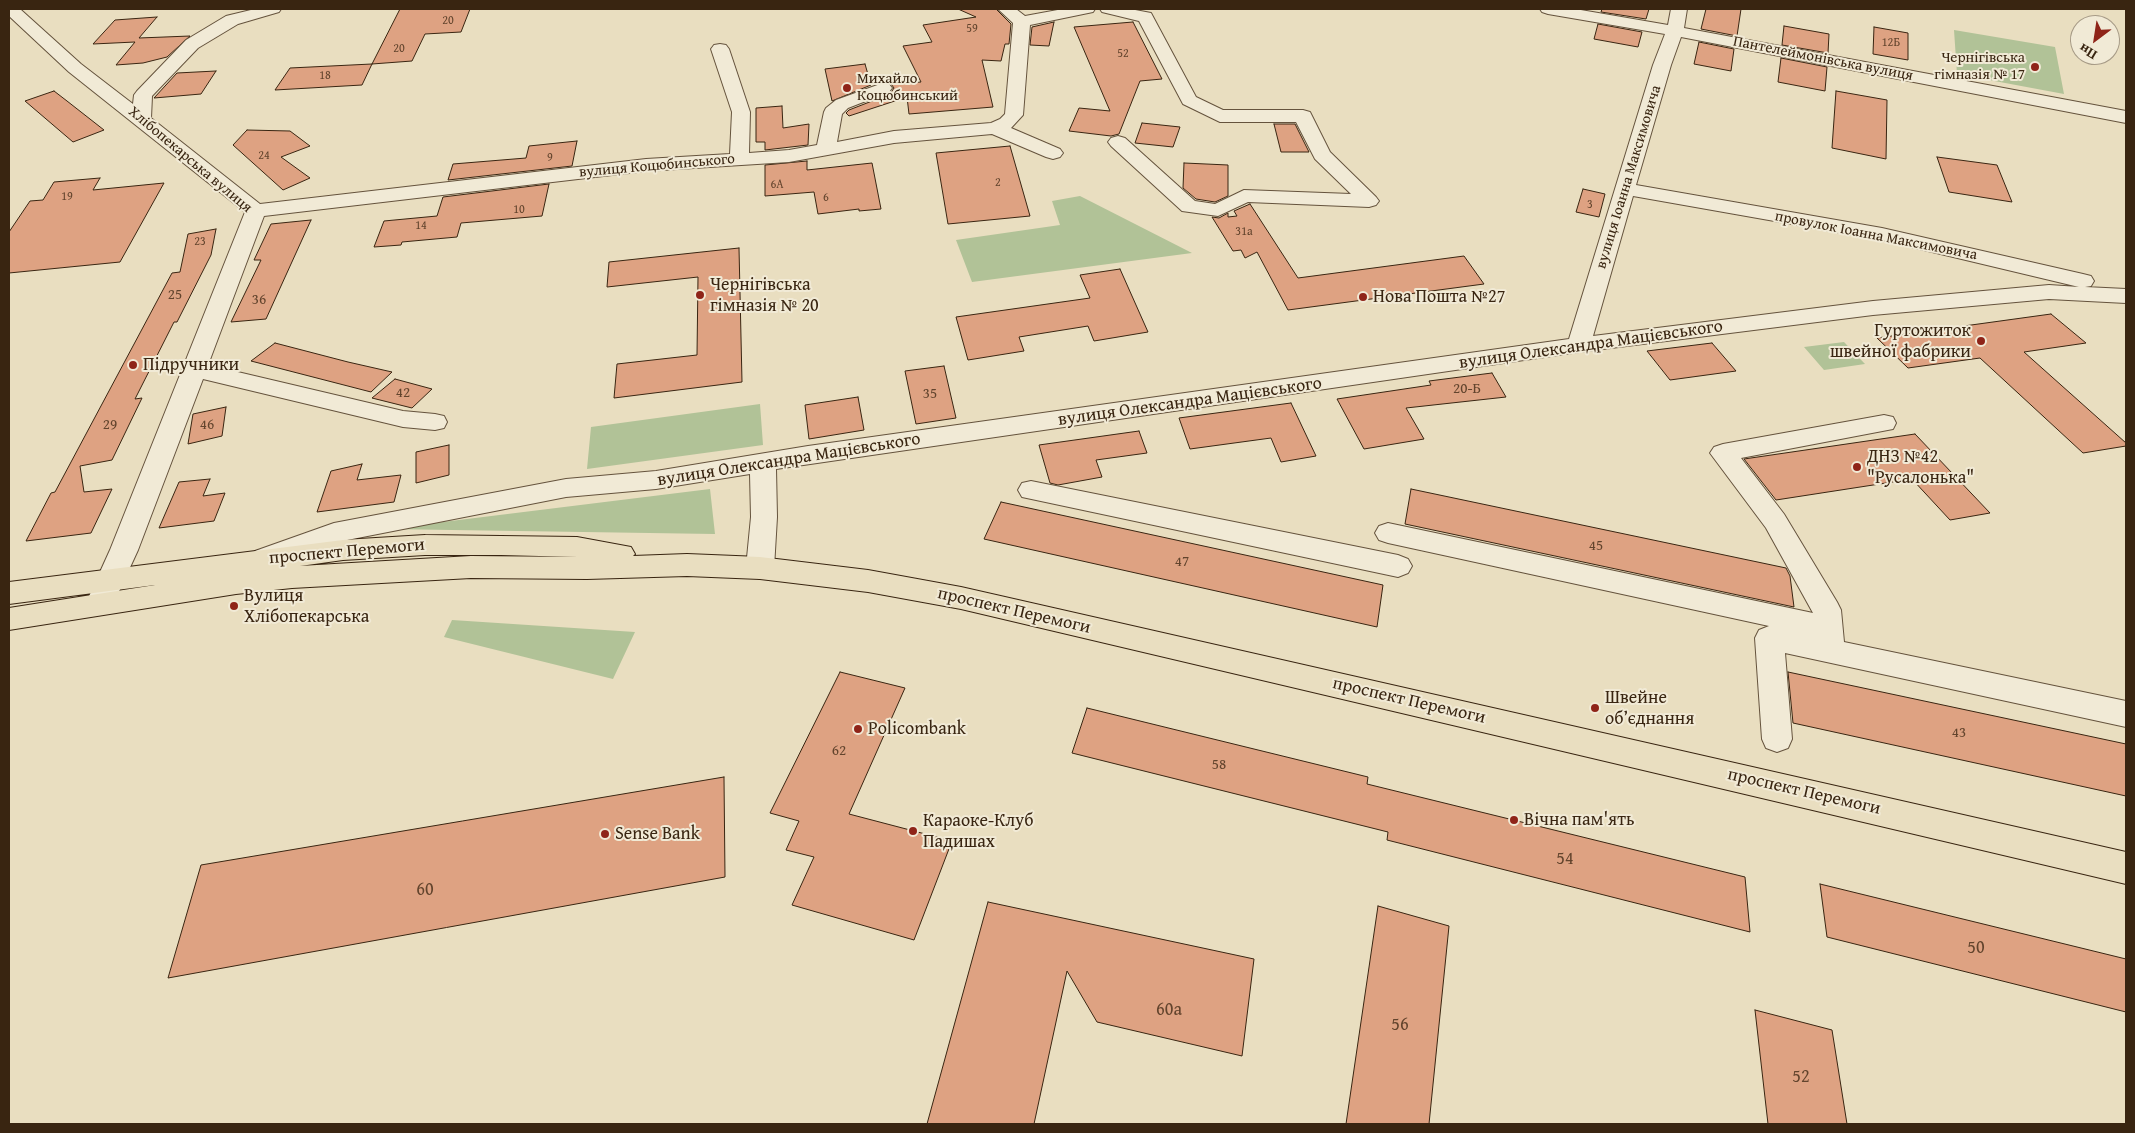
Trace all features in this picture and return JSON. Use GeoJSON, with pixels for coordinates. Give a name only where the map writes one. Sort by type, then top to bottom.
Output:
{"type":"FeatureCollection","features":[{"type":"Feature","properties":{"kind":"main road","name":"проспект Перемоги"},"geometry":{"type":"LineString","coordinates":[[9,593],[261,559],[425,545],[576,547],[687,565]]}},
{"type":"Feature","properties":{"kind":"main road","name":"проспект Перемоги"},"geometry":{"type":"LineString","coordinates":[[9,619],[292,576],[471,568],[587,568],[687,565],[760,568],[868,581],[961,598],[2126,868]]}},
{"type":"Feature","properties":{"kind":"street"},"geometry":{"type":"LineString","coordinates":[[142,120],[143,95],[192,44],[232,20],[274,9]]}},
{"type":"Feature","properties":{"kind":"street"},"geometry":{"type":"LineString","coordinates":[[1006,9],[1022,22]]}},
{"type":"Feature","properties":{"kind":"street"},"geometry":{"type":"LineString","coordinates":[[1022,22],[1087,9]]}},
{"type":"Feature","properties":{"kind":"street"},"geometry":{"type":"LineString","coordinates":[[1108,9],[1144,17],[1189,100],[1220,116],[1302,116],[1322,155],[1368,200],[1244,196],[1218,210],[1189,207],[1118,142]]}},
{"type":"Feature","properties":{"kind":"street","name":"Пантелеймонівська вулиця"},"geometry":{"type":"LineString","coordinates":[[1548,9],[1675,31],[2126,117]]}},
{"type":"Feature","properties":{"kind":"street","name":"вулиця Іоанна Максимовича"},"geometry":{"type":"LineString","coordinates":[[1579,345],[1624,189],[1662,65],[1675,31],[1679,9]]}},
{"type":"Feature","properties":{"kind":"street","name":"Хлібопекарська вулиця"},"geometry":{"type":"LineString","coordinates":[[11,10],[75,68],[256,211],[100,605]]}},
{"type":"Feature","properties":{"kind":"street"},"geometry":{"type":"LineString","coordinates":[[994,128],[1007,124],[1014,115],[1022,22]]}},
{"type":"Feature","properties":{"kind":"street"},"geometry":{"type":"LineString","coordinates":[[720,49],[740,112],[739,159]]}},
{"type":"Feature","properties":{"kind":"street"},"geometry":{"type":"LineString","coordinates":[[826,150],[833,112],[842,104],[883,88]]}},
{"type":"Feature","properties":{"kind":"street","name":"вулиця Коцюбинського"},"geometry":{"type":"LineString","coordinates":[[256,211],[646,165],[789,156],[894,137],[994,128],[1053,153]]}},
{"type":"Feature","properties":{"kind":"street","name":"провулок Іоанна Максимовича"},"geometry":{"type":"LineString","coordinates":[[1624,189],[1882,234],[2126,291]]}},
{"type":"Feature","properties":{"kind":"street","name":"вулиця Олександра Мацієвського"},"geometry":{"type":"LineString","coordinates":[[261,559],[334,534],[566,488],[656,480],[763,462],[1579,345],[1873,308],[2049,292],[2126,296]]}},
{"type":"Feature","properties":{"kind":"street"},"geometry":{"type":"LineString","coordinates":[[194,369],[404,419],[435,422]]}},
{"type":"Feature","properties":{"kind":"street"},"geometry":{"type":"LineString","coordinates":[[1830,640],[1827,610],[1775,521],[1723,453],[1884,423]]}},
{"type":"Feature","properties":{"kind":"street"},"geometry":{"type":"LineString","coordinates":[[760,568],[764,517],[763,462]]}},
{"type":"Feature","properties":{"kind":"street"},"geometry":{"type":"LineString","coordinates":[[1031,490],[1398,566]]}},
{"type":"Feature","properties":{"kind":"street"},"geometry":{"type":"LineString","coordinates":[[1388,533],[2126,714]]}},
{"type":"Feature","properties":{"kind":"street"},"geometry":{"type":"LineString","coordinates":[[1777,739],[1769,638],[1830,640]]}},
{"type":"Feature","properties":{"kind":"green space"},"geometry":{"type":"Polygon","coordinates":[[[1954,30],[2055,47],[2064,94],[1957,74],[1954,30]]]}},
{"type":"Feature","properties":{"kind":"green space"},"geometry":{"type":"Polygon","coordinates":[[[1080,196],[1192,253],[972,282],[956,240],[1060,225],[1052,201],[1080,196]]]}},
{"type":"Feature","properties":{"kind":"green space"},"geometry":{"type":"Polygon","coordinates":[[[1844,342],[1865,364],[1824,370],[1804,347],[1844,342]]]}},
{"type":"Feature","properties":{"kind":"green space"},"geometry":{"type":"Polygon","coordinates":[[[760,404],[763,445],[587,469],[591,427],[760,404]]]}},
{"type":"Feature","properties":{"kind":"green space"},"geometry":{"type":"Polygon","coordinates":[[[710,489],[715,534],[386,529],[710,489]]]}},
{"type":"Feature","properties":{"kind":"green space"},"geometry":{"type":"Polygon","coordinates":[[[452,620],[635,632],[613,679],[444,637],[452,620]]]}},
{"type":"Feature","properties":{"kind":"building"},"geometry":{"type":"Polygon","coordinates":[[[400,9],[470,9],[461,32],[425,34],[412,61],[372,64],[400,9]]]}},
{"type":"Feature","properties":{"kind":"building"},"geometry":{"type":"Polygon","coordinates":[[[958,9],[996,9],[1011,24],[1009,44],[1005,44],[1001,61],[982,60],[993,107],[909,114],[907,97],[849,116],[846,113],[849,110],[890,94],[894,88],[891,84],[921,82],[903,46],[932,42],[923,25],[976,17],[958,9]]]}},
{"type":"Feature","properties":{"kind":"building"},"geometry":{"type":"Polygon","coordinates":[[[1602,9],[1649,9],[1646,19],[1601,12],[1602,9]]]}},
{"type":"Feature","properties":{"kind":"building"},"geometry":{"type":"Polygon","coordinates":[[[1706,9],[1741,9],[1737,36],[1701,29],[1706,9]]]}},
{"type":"Feature","properties":{"kind":"building"},"geometry":{"type":"Polygon","coordinates":[[[157,17],[139,38],[190,36],[167,57],[143,63],[116,65],[135,42],[93,44],[115,20],[157,17]]]}},
{"type":"Feature","properties":{"kind":"building"},"geometry":{"type":"Polygon","coordinates":[[[1054,22],[1049,46],[1030,45],[1032,27],[1054,22]]]}},
{"type":"Feature","properties":{"kind":"building"},"geometry":{"type":"Polygon","coordinates":[[[1133,22],[1162,79],[1140,81],[1119,134],[1111,136],[1069,131],[1079,108],[1110,111],[1074,27],[1133,22]]]}},
{"type":"Feature","properties":{"kind":"building"},"geometry":{"type":"Polygon","coordinates":[[[1598,24],[1642,32],[1638,47],[1594,39],[1598,24]]]}},
{"type":"Feature","properties":{"kind":"building"},"geometry":{"type":"Polygon","coordinates":[[[1784,26],[1829,34],[1828,53],[1782,45],[1784,26]]]}},
{"type":"Feature","properties":{"kind":"building"},"geometry":{"type":"Polygon","coordinates":[[[1874,27],[1908,33],[1908,60],[1873,54],[1874,27]]]}},
{"type":"Feature","properties":{"kind":"building"},"geometry":{"type":"Polygon","coordinates":[[[1699,42],[1734,49],[1731,71],[1694,64],[1699,42]]]}},
{"type":"Feature","properties":{"kind":"building"},"geometry":{"type":"Polygon","coordinates":[[[1781,58],[1827,67],[1825,91],[1778,82],[1781,58]]]}},
{"type":"Feature","properties":{"kind":"building"},"geometry":{"type":"Polygon","coordinates":[[[372,64],[362,85],[275,90],[290,68],[372,64]]]}},
{"type":"Feature","properties":{"kind":"building"},"geometry":{"type":"Polygon","coordinates":[[[865,64],[871,85],[832,101],[825,69],[865,64]]]}},
{"type":"Feature","properties":{"kind":"building"},"geometry":{"type":"Polygon","coordinates":[[[216,71],[201,94],[154,98],[177,73],[216,71]]]}},
{"type":"Feature","properties":{"kind":"building"},"geometry":{"type":"Polygon","coordinates":[[[54,91],[104,130],[73,142],[25,101],[54,91]]]}},
{"type":"Feature","properties":{"kind":"building"},"geometry":{"type":"Polygon","coordinates":[[[1836,91],[1887,100],[1886,159],[1832,148],[1836,91]]]}},
{"type":"Feature","properties":{"kind":"building"},"geometry":{"type":"Polygon","coordinates":[[[782,106],[783,128],[809,124],[808,145],[765,150],[765,142],[756,142],[756,108],[782,106]]]}},
{"type":"Feature","properties":{"kind":"building"},"geometry":{"type":"Polygon","coordinates":[[[1142,123],[1180,127],[1173,147],[1135,143],[1142,123]]]}},
{"type":"Feature","properties":{"kind":"building"},"geometry":{"type":"Polygon","coordinates":[[[1274,124],[1295,124],[1309,152],[1281,152],[1274,124]]]}},
{"type":"Feature","properties":{"kind":"building"},"geometry":{"type":"Polygon","coordinates":[[[247,130],[290,131],[310,146],[281,157],[310,178],[283,190],[233,145],[247,130]]]}},
{"type":"Feature","properties":{"kind":"building"},"geometry":{"type":"Polygon","coordinates":[[[577,141],[572,166],[448,180],[453,164],[526,158],[529,146],[577,141]]]}},
{"type":"Feature","properties":{"kind":"building"},"geometry":{"type":"Polygon","coordinates":[[[1010,146],[1030,216],[948,224],[936,153],[1010,146]]]}},
{"type":"Feature","properties":{"kind":"building"},"geometry":{"type":"Polygon","coordinates":[[[1937,157],[1997,165],[2012,202],[1949,192],[1937,157]]]}},
{"type":"Feature","properties":{"kind":"building"},"geometry":{"type":"Polygon","coordinates":[[[807,161],[807,170],[872,163],[881,209],[859,211],[859,209],[818,214],[814,192],[765,196],[765,165],[807,161]]]}},
{"type":"Feature","properties":{"kind":"building"},"geometry":{"type":"Polygon","coordinates":[[[1184,163],[1228,165],[1228,196],[1215,202],[1196,199],[1183,188],[1184,163]]]}},
{"type":"Feature","properties":{"kind":"building"},"geometry":{"type":"Polygon","coordinates":[[[100,178],[93,190],[164,183],[120,262],[9,273],[9,232],[30,201],[43,200],[54,182],[100,178]]]}},
{"type":"Feature","properties":{"kind":"building"},"geometry":{"type":"Polygon","coordinates":[[[549,184],[542,216],[461,223],[457,237],[402,242],[401,245],[374,247],[384,221],[437,216],[443,197],[549,184]]]}},
{"type":"Feature","properties":{"kind":"building"},"geometry":{"type":"Polygon","coordinates":[[[1583,189],[1605,194],[1599,217],[1576,212],[1583,189]]]}},
{"type":"Feature","properties":{"kind":"building"},"geometry":{"type":"Polygon","coordinates":[[[1250,204],[1298,278],[1464,256],[1484,284],[1288,310],[1257,252],[1245,258],[1241,250],[1233,251],[1212,217],[1219,218],[1228,213],[1228,217],[1237,216],[1234,211],[1250,204]]]}},
{"type":"Feature","properties":{"kind":"building"},"geometry":{"type":"Polygon","coordinates":[[[311,220],[266,319],[231,322],[261,260],[254,260],[271,224],[311,220]]]}},
{"type":"Feature","properties":{"kind":"building"},"geometry":{"type":"Polygon","coordinates":[[[216,229],[211,255],[135,399],[142,398],[112,460],[80,466],[84,492],[112,489],[91,533],[26,541],[51,493],[55,492],[172,273],[180,272],[188,234],[216,229]]]}},
{"type":"Feature","properties":{"kind":"building"},"geometry":{"type":"Polygon","coordinates":[[[739,248],[742,382],[614,398],[617,364],[697,355],[698,277],[607,287],[609,262],[739,248]]]}},
{"type":"Feature","properties":{"kind":"building"},"geometry":{"type":"Polygon","coordinates":[[[1120,269],[1148,332],[1094,341],[1088,326],[1019,337],[1024,351],[968,360],[956,317],[1090,298],[1080,275],[1120,269]]]}},
{"type":"Feature","properties":{"kind":"building"},"geometry":{"type":"Polygon","coordinates":[[[2051,314],[2086,343],[2024,352],[2126,443],[2126,446],[2083,453],[1980,358],[1908,368],[1877,338],[2051,314]]]}},
{"type":"Feature","properties":{"kind":"building"},"geometry":{"type":"Polygon","coordinates":[[[275,343],[392,372],[371,392],[251,361],[275,343]]]}},
{"type":"Feature","properties":{"kind":"building"},"geometry":{"type":"Polygon","coordinates":[[[1712,343],[1736,371],[1670,380],[1647,351],[1712,343]]]}},
{"type":"Feature","properties":{"kind":"building"},"geometry":{"type":"Polygon","coordinates":[[[944,366],[956,418],[916,424],[905,371],[944,366]]]}},
{"type":"Feature","properties":{"kind":"building"},"geometry":{"type":"Polygon","coordinates":[[[1492,373],[1506,397],[1406,408],[1424,439],[1364,449],[1337,399],[1431,385],[1429,381],[1492,373]]]}},
{"type":"Feature","properties":{"kind":"building"},"geometry":{"type":"Polygon","coordinates":[[[395,379],[432,389],[412,408],[372,398],[395,379]]]}},
{"type":"Feature","properties":{"kind":"building"},"geometry":{"type":"Polygon","coordinates":[[[858,397],[864,430],[809,439],[805,405],[858,397]]]}},
{"type":"Feature","properties":{"kind":"building"},"geometry":{"type":"Polygon","coordinates":[[[1291,403],[1316,456],[1281,462],[1271,438],[1190,449],[1179,418],[1291,403]]]}},
{"type":"Feature","properties":{"kind":"building"},"geometry":{"type":"Polygon","coordinates":[[[226,407],[222,436],[188,444],[193,414],[226,407]]]}},
{"type":"Feature","properties":{"kind":"building"},"geometry":{"type":"Polygon","coordinates":[[[1139,431],[1147,453],[1096,460],[1102,477],[1058,485],[1050,483],[1039,445],[1139,431]]]}},
{"type":"Feature","properties":{"kind":"building"},"geometry":{"type":"Polygon","coordinates":[[[1915,434],[1990,513],[1950,520],[1912,479],[1776,500],[1744,459],[1915,434]]]}},
{"type":"Feature","properties":{"kind":"building"},"geometry":{"type":"Polygon","coordinates":[[[449,445],[449,475],[416,483],[416,452],[449,445]]]}},
{"type":"Feature","properties":{"kind":"building"},"geometry":{"type":"Polygon","coordinates":[[[362,464],[357,480],[401,475],[394,502],[317,512],[331,471],[362,464]]]}},
{"type":"Feature","properties":{"kind":"building"},"geometry":{"type":"Polygon","coordinates":[[[210,479],[203,496],[225,493],[214,521],[159,528],[179,482],[210,479]]]}},
{"type":"Feature","properties":{"kind":"building"},"geometry":{"type":"Polygon","coordinates":[[[1411,489],[1786,568],[1790,576],[1794,607],[1405,524],[1411,489]]]}},
{"type":"Feature","properties":{"kind":"building"},"geometry":{"type":"Polygon","coordinates":[[[1001,502],[1383,585],[1377,627],[984,539],[1001,502]]]}},
{"type":"Feature","properties":{"kind":"building"},"geometry":{"type":"Polygon","coordinates":[[[840,672],[905,688],[849,814],[952,841],[914,940],[792,905],[814,857],[786,850],[799,821],[770,813],[840,672]]]}},
{"type":"Feature","properties":{"kind":"building"},"geometry":{"type":"Polygon","coordinates":[[[1788,672],[2126,744],[2126,796],[1793,723],[1788,672]]]}},
{"type":"Feature","properties":{"kind":"building"},"geometry":{"type":"Polygon","coordinates":[[[1087,708],[1368,777],[1367,784],[1745,877],[1750,932],[1387,840],[1388,832],[1072,753],[1087,708]]]}},
{"type":"Feature","properties":{"kind":"building"},"geometry":{"type":"Polygon","coordinates":[[[724,777],[725,877],[168,978],[201,865],[724,777]]]}},
{"type":"Feature","properties":{"kind":"building"},"geometry":{"type":"Polygon","coordinates":[[[1820,884],[2126,959],[2126,1012],[1827,937],[1820,884]]]}},
{"type":"Feature","properties":{"kind":"building"},"geometry":{"type":"Polygon","coordinates":[[[988,902],[1254,959],[1242,1056],[1097,1022],[1067,971],[1034,1124],[927,1124],[988,902]]]}},
{"type":"Feature","properties":{"kind":"building"},"geometry":{"type":"Polygon","coordinates":[[[1378,906],[1449,926],[1429,1124],[1346,1124],[1378,906]]]}},
{"type":"Feature","properties":{"kind":"building"},"geometry":{"type":"Polygon","coordinates":[[[1755,1010],[1832,1030],[1847,1124],[1768,1124],[1755,1010]]]}},
{"type":"Feature","properties":{"kind":"place","name":"Чернігівська гімназія № 17"},"geometry":{"type":"Point","coordinates":[2035,67]}},
{"type":"Feature","properties":{"kind":"place","name":"Михайло Коцюбинський"},"geometry":{"type":"Point","coordinates":[847,88]}},
{"type":"Feature","properties":{"kind":"place","name":"Чернігівська гімназія № 20"},"geometry":{"type":"Point","coordinates":[700,295]}},
{"type":"Feature","properties":{"kind":"place","name":"Нова Пошта №27"},"geometry":{"type":"Point","coordinates":[1363,297]}},
{"type":"Feature","properties":{"kind":"place","name":"Гуртожиток швейної фабрики"},"geometry":{"type":"Point","coordinates":[1981,341]}},
{"type":"Feature","properties":{"kind":"place","name":"Підручники"},"geometry":{"type":"Point","coordinates":[133,365]}},
{"type":"Feature","properties":{"kind":"place","name":"ДНЗ №42 \"Русалонька\""},"geometry":{"type":"Point","coordinates":[1857,467]}},
{"type":"Feature","properties":{"kind":"place","name":"Вулиця Хлібопекарська"},"geometry":{"type":"Point","coordinates":[234,606]}},
{"type":"Feature","properties":{"kind":"place","name":"Швейне об’єднання"},"geometry":{"type":"Point","coordinates":[1595,708]}},
{"type":"Feature","properties":{"kind":"place","name":"Policombank"},"geometry":{"type":"Point","coordinates":[858,729]}},
{"type":"Feature","properties":{"kind":"place","name":"Вічна пам'ять"},"geometry":{"type":"Point","coordinates":[1514,820]}},
{"type":"Feature","properties":{"kind":"place","name":"Караоке-Клуб Падишах"},"geometry":{"type":"Point","coordinates":[913,831]}},
{"type":"Feature","properties":{"kind":"place","name":"Sense Bank"},"geometry":{"type":"Point","coordinates":[605,834]}}]}
